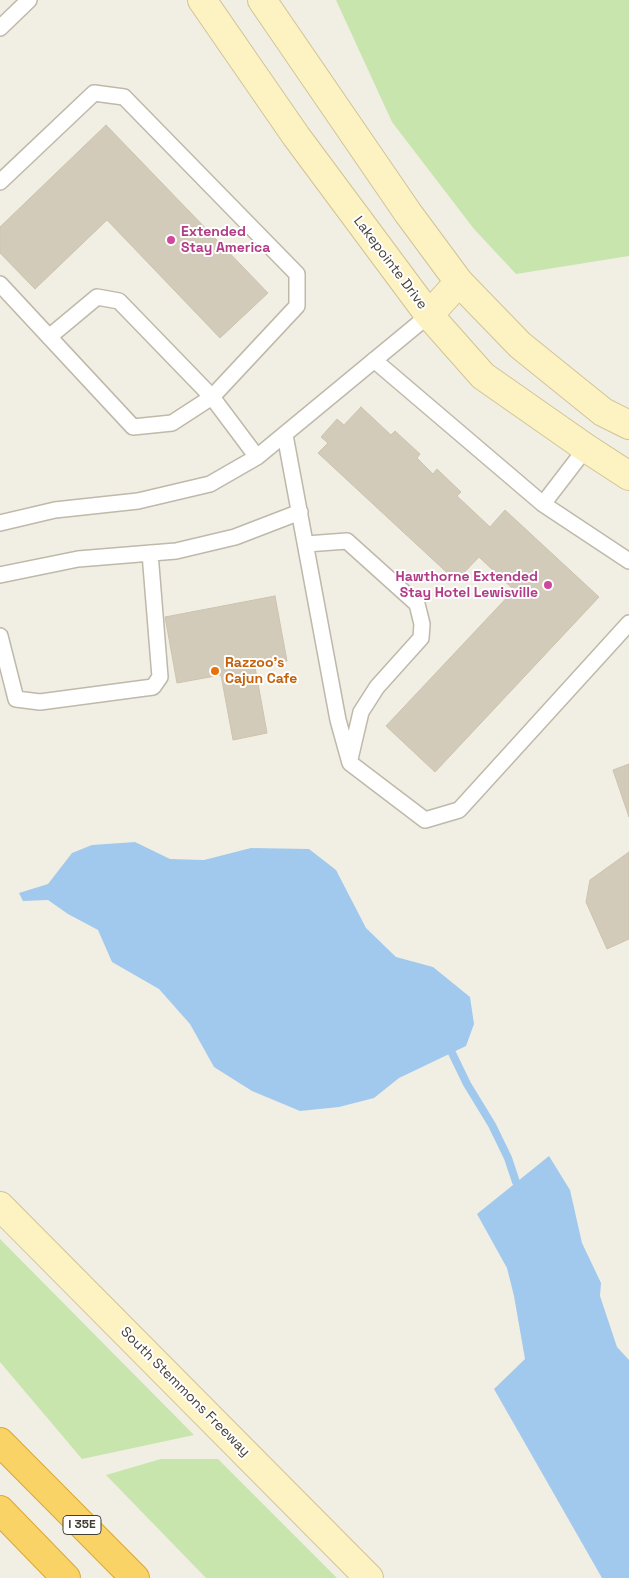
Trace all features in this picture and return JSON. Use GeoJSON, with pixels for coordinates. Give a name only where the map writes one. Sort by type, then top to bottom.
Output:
{"type":"FeatureCollection","features":[{"type":"Feature","properties":{"kind":"highway","name":"I 35E"},"geometry":{"type":"LineString","coordinates":[[0,1442],[135,1578]]}},
{"type":"Feature","properties":{"kind":"highway"},"geometry":{"type":"LineString","coordinates":[[0,1510],[66,1578]]}},
{"type":"Feature","properties":{"kind":"main road","name":"Lakepointe Drive"},"geometry":{"type":"LineString","coordinates":[[202,0],[296,136],[429,315],[483,376],[629,476]]}},
{"type":"Feature","properties":{"kind":"main road"},"geometry":{"type":"LineString","coordinates":[[262,0],[408,214],[459,282],[520,345],[604,412],[629,425]]}},
{"type":"Feature","properties":{"kind":"main road"},"geometry":{"type":"LineString","coordinates":[[429,315],[459,282]]}},
{"type":"Feature","properties":{"kind":"main road","name":"South Stemmons Freeway"},"geometry":{"type":"LineString","coordinates":[[0,1206],[369,1578]]}},
{"type":"Feature","properties":{"kind":"lane"},"geometry":{"type":"LineString","coordinates":[[0,28],[29,0]]}},
{"type":"Feature","properties":{"kind":"lane"},"geometry":{"type":"LineString","coordinates":[[0,182],[94,92],[124,97],[297,274],[297,306],[212,396],[172,423],[133,427],[0,284]]}},
{"type":"Feature","properties":{"kind":"lane"},"geometry":{"type":"LineString","coordinates":[[49,337],[97,297],[119,301],[212,396],[257,457]]}},
{"type":"Feature","properties":{"kind":"lane"},"geometry":{"type":"LineString","coordinates":[[0,524],[55,510],[138,501],[210,484],[257,457],[429,315]]}},
{"type":"Feature","properties":{"kind":"lane"},"geometry":{"type":"LineString","coordinates":[[374,360],[543,504],[629,561]]}},
{"type":"Feature","properties":{"kind":"lane"},"geometry":{"type":"LineString","coordinates":[[285,435],[338,720],[350,762],[425,820],[459,810],[629,623]]}},
{"type":"Feature","properties":{"kind":"lane"},"geometry":{"type":"LineString","coordinates":[[543,504],[586,448]]}},
{"type":"Feature","properties":{"kind":"lane"},"geometry":{"type":"LineString","coordinates":[[0,575],[78,559],[176,551],[235,536],[300,512]]}},
{"type":"Feature","properties":{"kind":"lane"},"geometry":{"type":"LineString","coordinates":[[306,544],[347,540],[417,604],[422,624],[421,638],[377,687],[361,712],[350,762]]}},
{"type":"Feature","properties":{"kind":"lane"},"geometry":{"type":"LineString","coordinates":[[0,636],[16,699],[40,702],[152,687],[160,677],[150,553]]}},
{"type":"Feature","properties":{"kind":"green space"},"geometry":{"type":"Polygon","coordinates":[[[336,0],[629,0],[629,256],[516,274],[474,229],[392,122],[336,0]]]}},
{"type":"Feature","properties":{"kind":"green space"},"geometry":{"type":"Polygon","coordinates":[[[0,1239],[194,1435],[82,1459],[0,1362],[0,1239]]]}},
{"type":"Feature","properties":{"kind":"green space"},"geometry":{"type":"Polygon","coordinates":[[[161,1459],[218,1459],[337,1578],[206,1578],[106,1475],[161,1459]]]}},
{"type":"Feature","properties":{"kind":"water"},"geometry":{"type":"Polygon","coordinates":[[[135,842],[170,859],[204,860],[251,848],[309,849],[336,870],[366,928],[396,957],[433,967],[470,997],[474,1024],[466,1046],[399,1078],[374,1098],[339,1107],[300,1111],[252,1091],[214,1067],[190,1024],[159,989],[112,962],[98,930],[68,914],[48,900],[23,901],[19,893],[48,884],[72,853],[92,845],[135,842]]]}},
{"type":"Feature","properties":{"kind":"water"},"geometry":{"type":"Polygon","coordinates":[[[549,1156],[570,1190],[582,1243],[601,1283],[600,1296],[617,1347],[629,1360],[629,1578],[602,1578],[494,1389],[525,1359],[507,1268],[477,1214],[549,1156]]]}},
{"type":"Feature","properties":{"kind":"building","name":"Extended Stay America"},"geometry":{"type":"Polygon","coordinates":[[[106,125],[268,293],[220,338],[107,220],[35,289],[0,253],[0,227],[106,125]]]}},
{"type":"Feature","properties":{"kind":"building","name":"Hawthorne Extended Stay Hotel Lewisville"},"geometry":{"type":"Polygon","coordinates":[[[361,407],[391,435],[395,431],[420,454],[417,458],[433,474],[437,469],[461,492],[457,496],[490,527],[505,510],[599,597],[435,772],[386,726],[514,590],[479,557],[456,581],[318,453],[328,443],[321,437],[337,419],[344,425],[361,407]]]}},
{"type":"Feature","properties":{"kind":"building","name":"Razzoo's Cajun Cafe"},"geometry":{"type":"Polygon","coordinates":[[[275,596],[287,661],[255,667],[267,733],[233,740],[221,675],[177,683],[165,617],[275,596]]]}},
{"type":"Feature","properties":{"kind":"building"},"geometry":{"type":"Polygon","coordinates":[[[629,764],[629,817],[613,770],[629,764]]]}},
{"type":"Feature","properties":{"kind":"building"},"geometry":{"type":"Polygon","coordinates":[[[629,852],[629,939],[607,949],[586,902],[590,880],[629,852]]]}},
{"type":"Feature","properties":{"kind":"waterway"},"geometry":{"type":"LineString","coordinates":[[452,1053],[467,1084],[492,1125],[508,1158],[516,1182]]}},
{"type":"Feature","properties":{"kind":"place","name":"Extended Stay America"},"geometry":{"type":"Point","coordinates":[171,240]}},
{"type":"Feature","properties":{"kind":"place","name":"Hawthorne Extended Stay Hotel Lewisville"},"geometry":{"type":"Point","coordinates":[548,585]}},
{"type":"Feature","properties":{"kind":"place","name":"Razzoo's Cajun Cafe"},"geometry":{"type":"Point","coordinates":[215,671]}}]}
